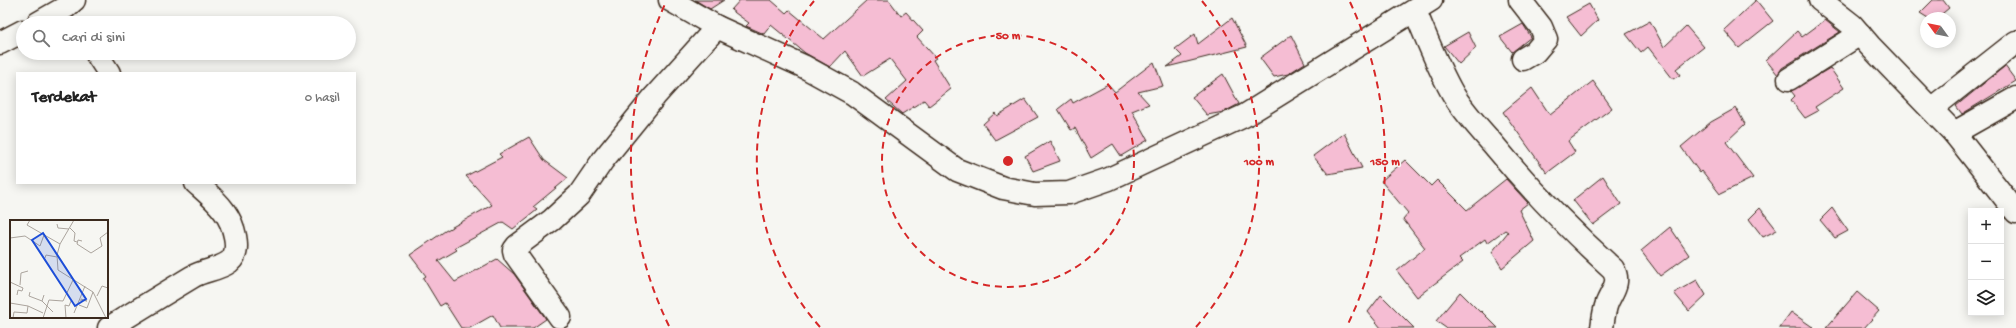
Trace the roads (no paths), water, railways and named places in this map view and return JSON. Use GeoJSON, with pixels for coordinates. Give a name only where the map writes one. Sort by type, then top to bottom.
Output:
{"type":"FeatureCollection","features":[{"type":"Feature","properties":{"kind":"street"},"geometry":{"type":"LineString","coordinates":[[670,0],[716,27],[803,66],[852,93],[957,170],[1003,188],[1035,194],[1069,193],[1109,179],[1244,116],[1423,5],[1453,94],[1469,116],[1525,182],[1570,230],[1613,269],[1617,276],[1617,284],[1606,305],[1602,328]]}},
{"type":"Feature","properties":{"kind":"street"},"geometry":{"type":"LineString","coordinates":[[1520,0],[1541,27],[1546,39],[1535,52],[1523,59]]}},
{"type":"Feature","properties":{"kind":"street"},"geometry":{"type":"LineString","coordinates":[[1820,0],[1852,25],[1954,133],[2016,212]]}},
{"type":"Feature","properties":{"kind":"street"},"geometry":{"type":"LineString","coordinates":[[56,16],[72,10]]}},
{"type":"Feature","properties":{"kind":"street"},"geometry":{"type":"LineString","coordinates":[[560,317],[515,254],[514,250],[517,246],[552,220],[579,195],[603,160],[655,96],[716,27]]}},
{"type":"Feature","properties":{"kind":"street"},"geometry":{"type":"LineString","coordinates":[[1789,79],[1860,34]]}},
{"type":"Feature","properties":{"kind":"street"},"geometry":{"type":"LineString","coordinates":[[0,43],[16,35]]}},
{"type":"Feature","properties":{"kind":"street"},"geometry":{"type":"LineString","coordinates":[[1931,109],[2016,42]]}},
{"type":"Feature","properties":{"kind":"street"},"geometry":{"type":"LineString","coordinates":[[101,60],[108,72]]}},
{"type":"Feature","properties":{"kind":"street"},"geometry":{"type":"LineString","coordinates":[[1954,133],[2016,98]]}},
{"type":"Feature","properties":{"kind":"street"},"geometry":{"type":"LineString","coordinates":[[109,328],[195,275],[229,262],[234,254],[236,247],[234,234],[225,212],[214,198],[197,184]]}}]}
